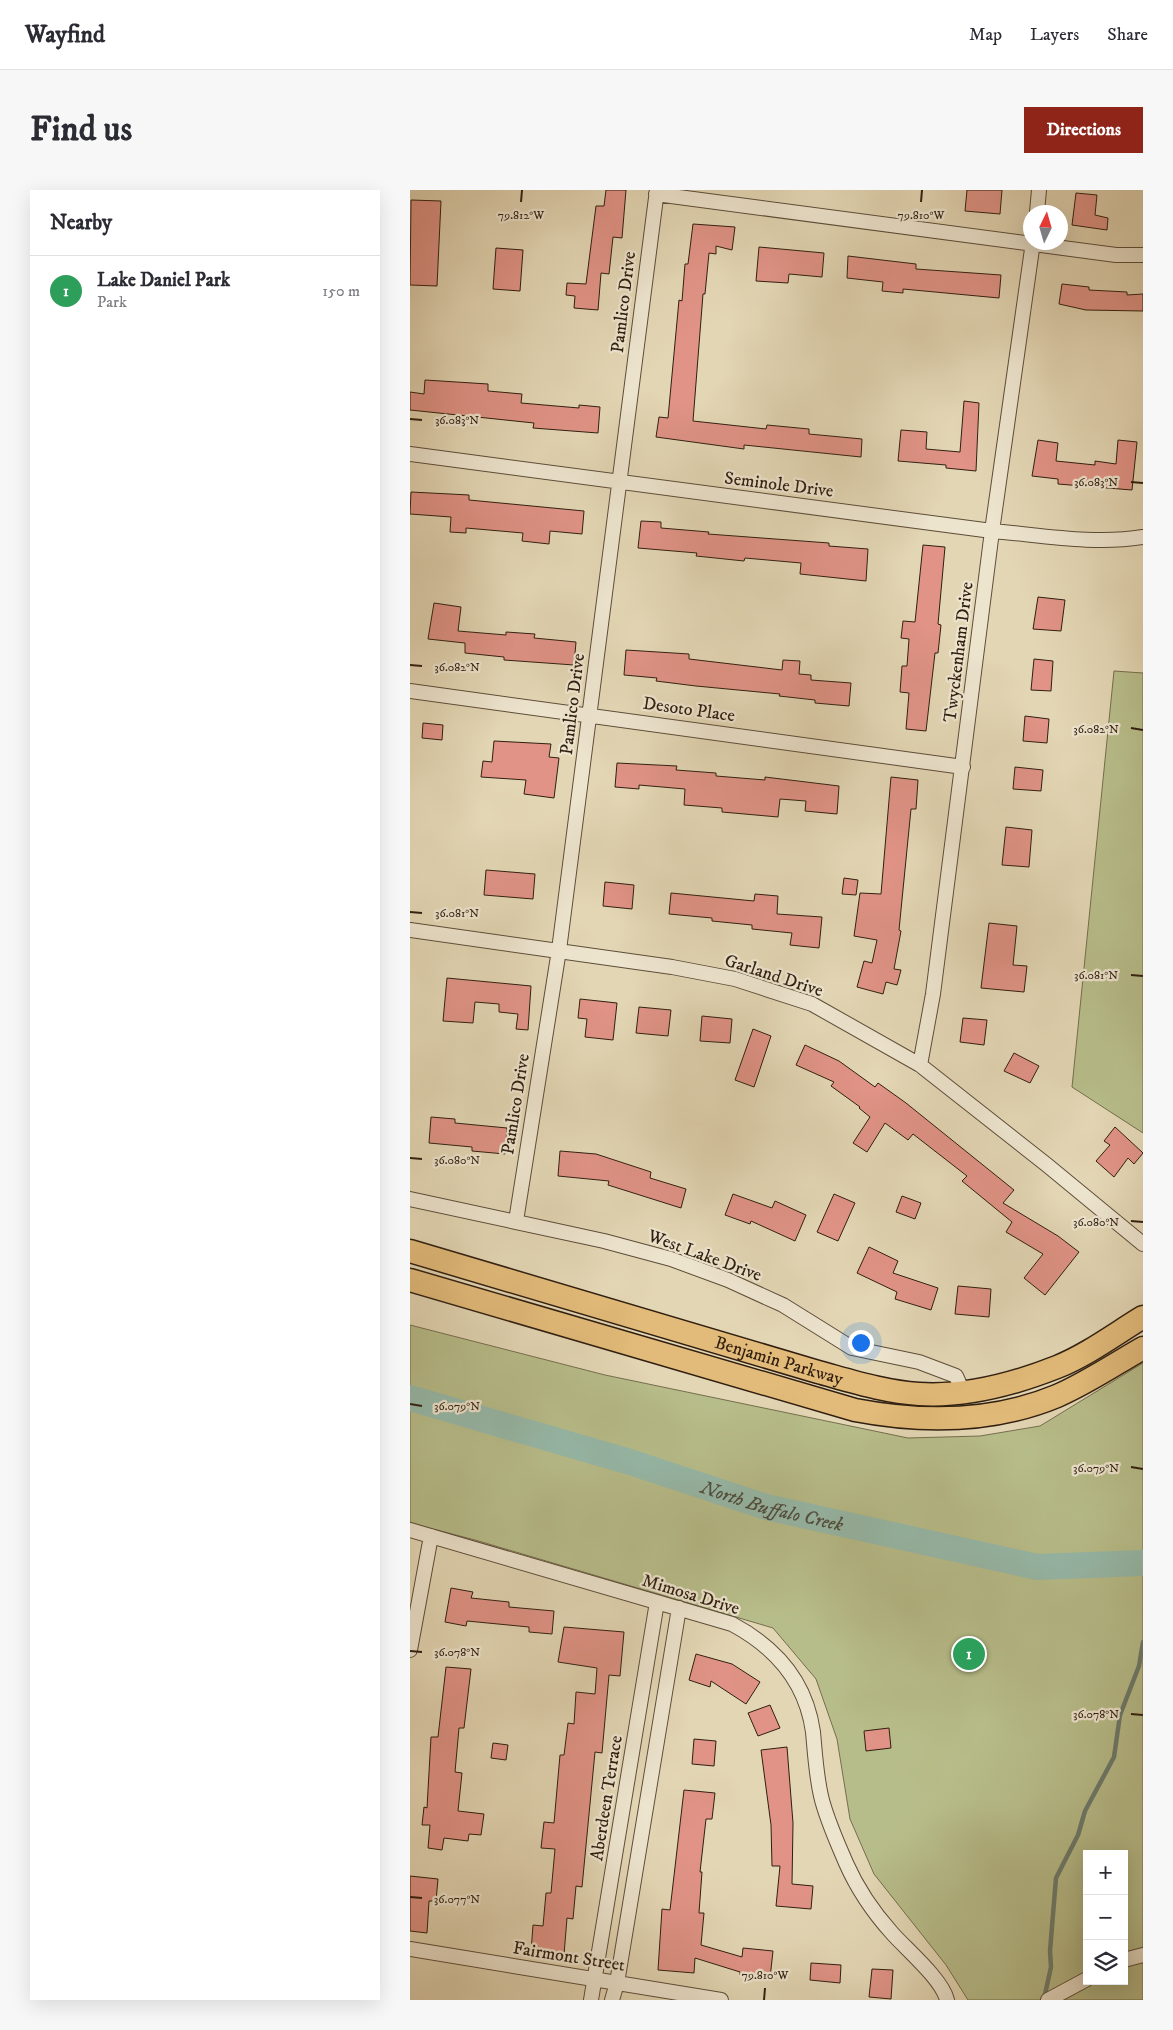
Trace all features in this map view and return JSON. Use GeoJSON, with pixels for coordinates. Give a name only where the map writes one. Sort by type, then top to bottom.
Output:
{"type":"FeatureCollection","features":[{"type":"Feature","properties":{"kind":"main road","name":"Benjamin Parkway"},"geometry":{"type":"LineString","coordinates":[[410,1251],[884,1389],[919,1394],[963,1392],[1007,1384],[1058,1366],[1143,1317]]}},
{"type":"Feature","properties":{"kind":"main road","name":"Benjamin Parkway"},"geometry":{"type":"LineString","coordinates":[[410,1280],[855,1410],[892,1417],[963,1418],[1008,1412],[1056,1396],[1143,1348]]}},
{"type":"Feature","properties":{"kind":"street"},"geometry":{"type":"LineString","coordinates":[[1038,205],[1039,190]]}},
{"type":"Feature","properties":{"kind":"street"},"geometry":{"type":"LineString","coordinates":[[656,192],[1023,242]]}},
{"type":"Feature","properties":{"kind":"street","name":"Pamlico Drive"},"geometry":{"type":"LineString","coordinates":[[516,1221],[559,950],[656,192]]}},
{"type":"Feature","properties":{"kind":"street"},"geometry":{"type":"LineString","coordinates":[[1068,248],[1116,255],[1143,255]]}},
{"type":"Feature","properties":{"kind":"street","name":"Twyckenham Drive"},"geometry":{"type":"LineString","coordinates":[[920,1065],[933,994],[992,531],[1032,250]]}},
{"type":"Feature","properties":{"kind":"street","name":"Seminole Drive"},"geometry":{"type":"LineString","coordinates":[[410,454],[992,531],[1078,538],[1130,539],[1143,536]]}},
{"type":"Feature","properties":{"kind":"street","name":"Desoto Place"},"geometry":{"type":"LineString","coordinates":[[410,691],[590,714],[963,767]]}},
{"type":"Feature","properties":{"kind":"street","name":"Garland Drive"},"geometry":{"type":"LineString","coordinates":[[410,930],[559,950],[735,979],[812,1004],[920,1065],[1047,1164],[1143,1244]]}},
{"type":"Feature","properties":{"kind":"street","name":"West Lake Drive"},"geometry":{"type":"LineString","coordinates":[[410,1199],[516,1221],[661,1257],[728,1280],[783,1305],[852,1348],[918,1362],[956,1376],[963,1392]]}},
{"type":"Feature","properties":{"kind":"street","name":"Mimosa Drive"},"geometry":{"type":"LineString","coordinates":[[410,1530],[732,1624],[757,1637],[778,1656],[797,1684],[809,1715],[814,1763],[821,1798],[847,1865],[866,1900],[892,1933],[920,1960],[947,2000]]}},
{"type":"Feature","properties":{"kind":"street"},"geometry":{"type":"LineString","coordinates":[[410,1650],[431,1536]]}},
{"type":"Feature","properties":{"kind":"street","name":"Aberdeen Terrace"},"geometry":{"type":"LineString","coordinates":[[591,2000],[657,1602]]}},
{"type":"Feature","properties":{"kind":"street"},"geometry":{"type":"LineString","coordinates":[[612,2000],[617,1983],[679,1608]]}},
{"type":"Feature","properties":{"kind":"street","name":"Fairmont Street"},"geometry":{"type":"LineString","coordinates":[[410,1948],[721,2000]]}},
{"type":"Feature","properties":{"kind":"street"},"geometry":{"type":"LineString","coordinates":[[1128,1959],[1143,1955]]}},
{"type":"Feature","properties":{"kind":"street"},"geometry":{"type":"LineString","coordinates":[[1053,1997],[1083,1981]]}},
{"type":"Feature","properties":{"kind":"green space"},"geometry":{"type":"Polygon","coordinates":[[[1114,671],[1143,673],[1143,1133],[1072,1087],[1114,671]]]}},
{"type":"Feature","properties":{"kind":"green space"},"geometry":{"type":"Polygon","coordinates":[[[410,1325],[605,1375],[908,1438],[980,1436],[1040,1426],[1143,1363],[1143,2000],[968,2000],[946,1965],[874,1874],[850,1819],[837,1739],[816,1679],[773,1628],[475,1540],[410,1523],[410,1325]]]}},
{"type":"Feature","properties":{"kind":"building"},"geometry":{"type":"Polygon","coordinates":[[[606,190],[626,190],[622,238],[613,237],[609,274],[601,273],[598,310],[574,308],[575,296],[566,295],[567,283],[586,284],[596,206],[604,206],[606,190]]]}},
{"type":"Feature","properties":{"kind":"building"},"geometry":{"type":"Polygon","coordinates":[[[967,190],[1002,190],[1000,214],[965,211],[967,190]]]}},
{"type":"Feature","properties":{"kind":"building"},"geometry":{"type":"Polygon","coordinates":[[[1076,193],[1097,195],[1095,215],[1108,218],[1107,230],[1072,225],[1076,193]]]}},
{"type":"Feature","properties":{"kind":"building"},"geometry":{"type":"Polygon","coordinates":[[[411,200],[441,201],[437,286],[410,285],[411,200]]]}},
{"type":"Feature","properties":{"kind":"building"},"geometry":{"type":"Polygon","coordinates":[[[693,224],[735,227],[732,250],[716,246],[716,254],[709,253],[705,294],[703,294],[693,421],[766,429],[767,425],[809,429],[809,434],[862,439],[861,457],[744,445],[744,449],[656,437],[659,417],[668,418],[679,300],[682,301],[685,264],[688,264],[693,224]]]}},
{"type":"Feature","properties":{"kind":"building"},"geometry":{"type":"Polygon","coordinates":[[[759,247],[824,253],[822,277],[789,274],[788,283],[756,281],[759,247]]]}},
{"type":"Feature","properties":{"kind":"building"},"geometry":{"type":"Polygon","coordinates":[[[496,248],[523,250],[520,291],[493,289],[496,248]]]}},
{"type":"Feature","properties":{"kind":"building"},"geometry":{"type":"Polygon","coordinates":[[[848,256],[916,264],[916,269],[1001,275],[999,298],[903,289],[903,293],[882,291],[883,282],[847,278],[848,256]]]}},
{"type":"Feature","properties":{"kind":"building"},"geometry":{"type":"Polygon","coordinates":[[[1062,284],[1089,287],[1089,290],[1127,292],[1127,295],[1143,294],[1143,311],[1086,310],[1059,304],[1062,284]]]}},
{"type":"Feature","properties":{"kind":"building"},"geometry":{"type":"Polygon","coordinates":[[[425,380],[488,384],[488,391],[522,394],[521,403],[579,408],[579,405],[600,407],[598,433],[533,428],[534,423],[410,410],[410,392],[424,394],[425,380]]]}},
{"type":"Feature","properties":{"kind":"building"},"geometry":{"type":"Polygon","coordinates":[[[964,401],[979,403],[976,471],[946,468],[946,465],[898,461],[901,430],[927,432],[926,449],[960,452],[964,401]]]}},
{"type":"Feature","properties":{"kind":"building"},"geometry":{"type":"Polygon","coordinates":[[[1038,440],[1058,443],[1056,461],[1095,465],[1095,461],[1116,464],[1118,440],[1137,442],[1132,490],[1058,484],[1058,479],[1032,476],[1038,440]]]}},
{"type":"Feature","properties":{"kind":"building"},"geometry":{"type":"Polygon","coordinates":[[[411,492],[469,495],[469,500],[584,511],[582,534],[550,531],[549,544],[522,541],[523,533],[466,528],[466,533],[450,532],[451,517],[410,514],[411,492]]]}},
{"type":"Feature","properties":{"kind":"building"},"geometry":{"type":"Polygon","coordinates":[[[641,521],[661,522],[661,528],[709,532],[708,534],[829,543],[829,546],[868,549],[866,581],[800,574],[801,563],[745,558],[744,561],[696,556],[697,553],[638,548],[641,521]]]}},
{"type":"Feature","properties":{"kind":"building"},"geometry":{"type":"Polygon","coordinates":[[[923,545],[945,547],[938,624],[941,625],[938,653],[935,653],[926,731],[906,729],[909,693],[900,692],[902,666],[907,666],[909,639],[901,638],[903,621],[915,622],[923,545]]]}},
{"type":"Feature","properties":{"kind":"building"},"geometry":{"type":"Polygon","coordinates":[[[1038,597],[1065,600],[1061,631],[1033,629],[1038,597]]]}},
{"type":"Feature","properties":{"kind":"building"},"geometry":{"type":"Polygon","coordinates":[[[434,603],[461,607],[458,631],[506,635],[506,632],[535,634],[534,638],[576,642],[574,665],[504,660],[504,657],[465,653],[465,643],[428,639],[434,603]]]}},
{"type":"Feature","properties":{"kind":"building"},"geometry":{"type":"Polygon","coordinates":[[[626,650],[689,654],[689,659],[782,670],[783,660],[800,661],[799,674],[811,675],[811,680],[851,683],[849,706],[815,703],[815,700],[779,696],[780,694],[696,686],[656,681],[657,678],[624,675],[626,650]]]}},
{"type":"Feature","properties":{"kind":"building"},"geometry":{"type":"Polygon","coordinates":[[[1034,659],[1053,661],[1051,691],[1031,690],[1034,659]]]}},
{"type":"Feature","properties":{"kind":"building"},"geometry":{"type":"Polygon","coordinates":[[[1025,716],[1049,719],[1047,743],[1023,741],[1025,716]]]}},
{"type":"Feature","properties":{"kind":"building"},"geometry":{"type":"Polygon","coordinates":[[[423,723],[443,725],[442,740],[422,738],[423,723]]]}},
{"type":"Feature","properties":{"kind":"building"},"geometry":{"type":"Polygon","coordinates":[[[494,741],[551,744],[549,757],[559,758],[554,798],[524,794],[526,780],[481,777],[483,761],[492,762],[494,741]]]}},
{"type":"Feature","properties":{"kind":"building"},"geometry":{"type":"Polygon","coordinates":[[[617,763],[677,766],[676,770],[716,773],[716,776],[765,780],[765,777],[839,786],[837,814],[805,811],[806,801],[780,799],[778,817],[722,812],[722,808],[684,805],[685,789],[639,785],[639,789],[615,787],[617,763]]]}},
{"type":"Feature","properties":{"kind":"building"},"geometry":{"type":"Polygon","coordinates":[[[1015,767],[1043,770],[1041,791],[1013,789],[1015,767]]]}},
{"type":"Feature","properties":{"kind":"building"},"geometry":{"type":"Polygon","coordinates":[[[891,777],[918,780],[916,809],[911,809],[899,930],[901,931],[894,969],[901,970],[897,985],[886,982],[883,994],[857,987],[864,961],[872,963],[877,940],[854,936],[860,893],[881,894],[891,777]]]}},
{"type":"Feature","properties":{"kind":"building"},"geometry":{"type":"Polygon","coordinates":[[[1006,827],[1032,830],[1029,867],[1002,865],[1006,827]]]}},
{"type":"Feature","properties":{"kind":"building"},"geometry":{"type":"Polygon","coordinates":[[[486,870],[535,874],[533,899],[484,895],[486,870]]]}},
{"type":"Feature","properties":{"kind":"building"},"geometry":{"type":"Polygon","coordinates":[[[844,878],[858,880],[856,895],[842,894],[844,878]]]}},
{"type":"Feature","properties":{"kind":"building"},"geometry":{"type":"Polygon","coordinates":[[[605,882],[634,885],[632,909],[603,906],[605,882]]]}},
{"type":"Feature","properties":{"kind":"building"},"geometry":{"type":"Polygon","coordinates":[[[671,893],[754,901],[755,894],[778,896],[777,914],[822,917],[819,948],[790,945],[792,933],[752,929],[752,925],[712,921],[712,918],[669,914],[671,893]]]}},
{"type":"Feature","properties":{"kind":"building"},"geometry":{"type":"Polygon","coordinates":[[[989,923],[1017,926],[1013,965],[1027,966],[1024,992],[981,988],[989,923]]]}},
{"type":"Feature","properties":{"kind":"building"},"geometry":{"type":"Polygon","coordinates":[[[447,978],[531,986],[528,1030],[516,1029],[518,1014],[499,1012],[499,1004],[475,1002],[473,1023],[443,1021],[447,978]]]}},
{"type":"Feature","properties":{"kind":"building"},"geometry":{"type":"Polygon","coordinates":[[[580,999],[617,1003],[613,1040],[585,1037],[587,1019],[578,1018],[580,999]]]}},
{"type":"Feature","properties":{"kind":"building"},"geometry":{"type":"Polygon","coordinates":[[[639,1007],[671,1010],[668,1036],[636,1033],[639,1007]]]}},
{"type":"Feature","properties":{"kind":"building"},"geometry":{"type":"Polygon","coordinates":[[[702,1016],[732,1019],[730,1043],[700,1041],[702,1016]]]}},
{"type":"Feature","properties":{"kind":"building"},"geometry":{"type":"Polygon","coordinates":[[[963,1018],[987,1020],[984,1045],[960,1042],[963,1018]]]}},
{"type":"Feature","properties":{"kind":"building"},"geometry":{"type":"Polygon","coordinates":[[[753,1029],[771,1036],[754,1087],[735,1080],[753,1029]]]}},
{"type":"Feature","properties":{"kind":"building"},"geometry":{"type":"Polygon","coordinates":[[[805,1045],[839,1061],[875,1087],[878,1083],[906,1103],[1014,1190],[1003,1203],[1058,1236],[1079,1252],[1045,1295],[1024,1278],[1043,1254],[1006,1232],[1012,1222],[962,1181],[967,1176],[913,1134],[908,1140],[885,1123],[867,1152],[853,1143],[870,1117],[860,1107],[831,1086],[834,1082],[796,1065],[805,1045]]]}},
{"type":"Feature","properties":{"kind":"building"},"geometry":{"type":"Polygon","coordinates":[[[1014,1053],[1039,1066],[1030,1083],[1004,1071],[1014,1053]]]}},
{"type":"Feature","properties":{"kind":"building"},"geometry":{"type":"Polygon","coordinates":[[[431,1117],[455,1119],[455,1123],[507,1128],[505,1154],[472,1151],[472,1147],[429,1143],[431,1117]]]}},
{"type":"Feature","properties":{"kind":"building"},"geometry":{"type":"Polygon","coordinates":[[[1115,1127],[1143,1153],[1134,1164],[1128,1158],[1114,1177],[1096,1161],[1110,1145],[1104,1141],[1115,1127]]]}},
{"type":"Feature","properties":{"kind":"building"},"geometry":{"type":"Polygon","coordinates":[[[560,1151],[596,1154],[651,1172],[650,1178],[686,1189],[681,1208],[608,1185],[609,1181],[558,1176],[560,1151]]]}},
{"type":"Feature","properties":{"kind":"building"},"geometry":{"type":"Polygon","coordinates":[[[733,1194],[772,1208],[775,1201],[806,1215],[795,1241],[751,1221],[750,1224],[725,1215],[733,1194]]]}},
{"type":"Feature","properties":{"kind":"building"},"geometry":{"type":"Polygon","coordinates":[[[834,1194],[855,1203],[838,1241],[817,1232],[834,1194]]]}},
{"type":"Feature","properties":{"kind":"building"},"geometry":{"type":"Polygon","coordinates":[[[902,1196],[921,1203],[915,1219],[896,1212],[902,1196]]]}},
{"type":"Feature","properties":{"kind":"building"},"geometry":{"type":"Polygon","coordinates":[[[869,1247],[898,1261],[893,1273],[938,1288],[931,1310],[895,1299],[897,1292],[857,1273],[869,1247]]]}},
{"type":"Feature","properties":{"kind":"building"},"geometry":{"type":"Polygon","coordinates":[[[958,1286],[991,1289],[989,1317],[955,1314],[958,1286]]]}},
{"type":"Feature","properties":{"kind":"building"},"geometry":{"type":"Polygon","coordinates":[[[451,1588],[473,1592],[471,1598],[509,1602],[509,1607],[554,1611],[552,1634],[529,1632],[529,1627],[467,1621],[466,1626],[445,1622],[451,1588]]]}},
{"type":"Feature","properties":{"kind":"building"},"geometry":{"type":"Polygon","coordinates":[[[564,1627],[624,1632],[620,1676],[609,1675],[602,1753],[595,1752],[582,1887],[576,1886],[573,1919],[567,1918],[564,1955],[531,1952],[533,1925],[543,1926],[546,1893],[551,1893],[555,1849],[541,1848],[544,1822],[554,1823],[560,1755],[564,1755],[568,1723],[574,1724],[576,1692],[595,1694],[597,1668],[558,1662],[564,1627]]]}},
{"type":"Feature","properties":{"kind":"building"},"geometry":{"type":"Polygon","coordinates":[[[696,1654],[732,1664],[760,1682],[746,1704],[711,1681],[710,1687],[689,1680],[696,1654]]]}},
{"type":"Feature","properties":{"kind":"building"},"geometry":{"type":"Polygon","coordinates":[[[446,1667],[471,1669],[464,1728],[459,1728],[455,1772],[462,1773],[458,1811],[484,1814],[481,1835],[469,1834],[468,1841],[444,1838],[442,1850],[428,1848],[430,1825],[422,1825],[424,1807],[427,1808],[431,1737],[438,1737],[446,1667]]]}},
{"type":"Feature","properties":{"kind":"building"},"geometry":{"type":"Polygon","coordinates":[[[770,1705],[780,1728],[758,1736],[748,1713],[770,1705]]]}},
{"type":"Feature","properties":{"kind":"building"},"geometry":{"type":"Polygon","coordinates":[[[889,1728],[891,1748],[866,1751],[864,1731],[889,1728]]]}},
{"type":"Feature","properties":{"kind":"building"},"geometry":{"type":"Polygon","coordinates":[[[694,1739],[716,1741],[714,1766],[692,1764],[694,1739]]]}},
{"type":"Feature","properties":{"kind":"building"},"geometry":{"type":"Polygon","coordinates":[[[493,1743],[508,1745],[506,1760],[491,1758],[493,1743]]]}},
{"type":"Feature","properties":{"kind":"building"},"geometry":{"type":"Polygon","coordinates":[[[787,1747],[793,1823],[792,1884],[813,1886],[811,1909],[776,1906],[780,1866],[772,1866],[771,1825],[761,1750],[787,1747]]]}},
{"type":"Feature","properties":{"kind":"building"},"geometry":{"type":"Polygon","coordinates":[[[684,1790],[715,1793],[712,1819],[706,1819],[700,1872],[702,1872],[699,1913],[704,1913],[701,1945],[742,1957],[743,1948],[773,1951],[770,1978],[740,1975],[740,1972],[695,1958],[694,1973],[658,1970],[662,1909],[670,1910],[684,1790]]]}},
{"type":"Feature","properties":{"kind":"building"},"geometry":{"type":"Polygon","coordinates":[[[410,1876],[438,1879],[436,1901],[429,1901],[427,1933],[410,1931],[410,1876]]]}},
{"type":"Feature","properties":{"kind":"building"},"geometry":{"type":"Polygon","coordinates":[[[811,1963],[841,1965],[840,1983],[810,1980],[811,1963]]]}},
{"type":"Feature","properties":{"kind":"building"},"geometry":{"type":"Polygon","coordinates":[[[872,1969],[893,1970],[891,1999],[869,1997],[872,1969]]]}},
{"type":"Feature","properties":{"kind":"waterway","name":"North Buffalo Creek"},"geometry":{"type":"LineString","coordinates":[[410,1398],[630,1462],[766,1507],[1037,1567],[1143,1563]]}},
{"type":"Feature","properties":{"kind":"waterway"},"geometry":{"type":"LineString","coordinates":[[1044,1999],[1051,1967],[1050,1951],[1056,1878],[1078,1835],[1085,1811],[1114,1757],[1120,1715],[1139,1666],[1143,1642]]}},
{"type":"Feature","properties":{"kind":"place","name":"Lake Daniel Park"},"geometry":{"type":"Point","coordinates":[969,1654]}}]}
